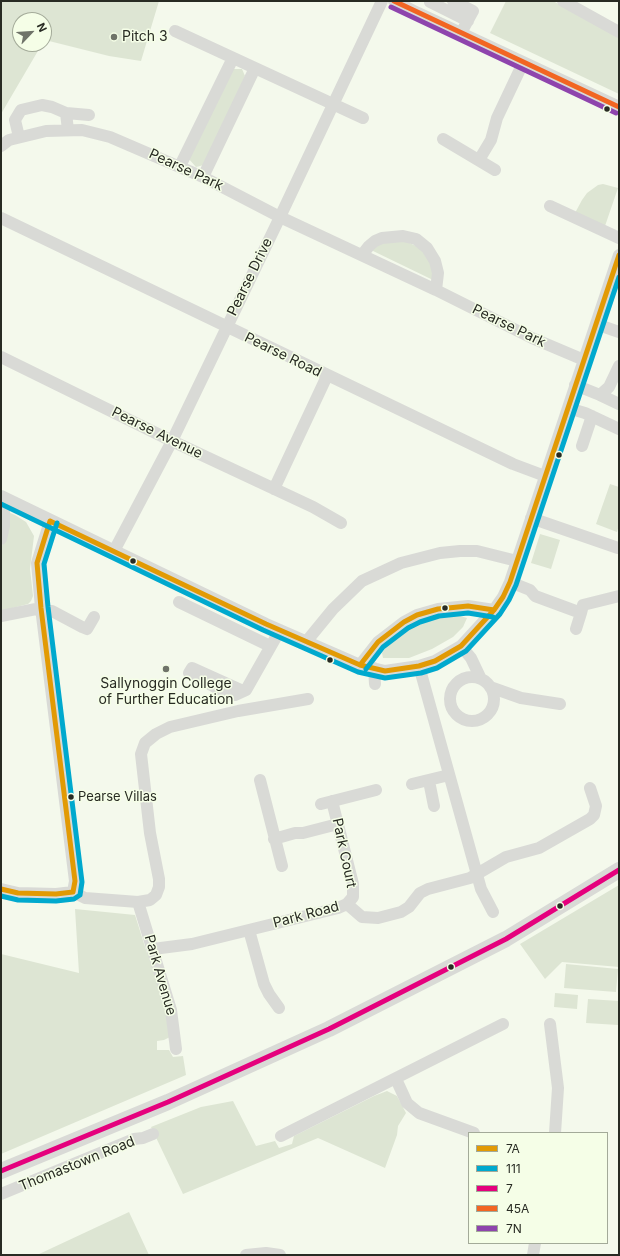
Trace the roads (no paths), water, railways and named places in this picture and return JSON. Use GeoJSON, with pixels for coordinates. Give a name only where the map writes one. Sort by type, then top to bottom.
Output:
{"type":"FeatureCollection","features":[{"type":"Feature","properties":{"kind":"main road"},"geometry":{"type":"LineString","coordinates":[[1,1171],[168,1102],[328,1029],[506,938],[619,870]]}},
{"type":"Feature","properties":{"kind":"street","name":"Pearse Drive"},"geometry":{"type":"LineString","coordinates":[[114,551],[172,441],[382,1]]}},
{"type":"Feature","properties":{"kind":"street"},"geometry":{"type":"LineString","coordinates":[[394,1],[422,16],[619,107]]}},
{"type":"Feature","properties":{"kind":"street"},"geometry":{"type":"LineString","coordinates":[[422,16],[430,1],[468,21]]}},
{"type":"Feature","properties":{"kind":"street"},"geometry":{"type":"LineString","coordinates":[[453,1],[473,11],[461,34]]}},
{"type":"Feature","properties":{"kind":"street"},"geometry":{"type":"LineString","coordinates":[[562,1],[619,32]]}},
{"type":"Feature","properties":{"kind":"street"},"geometry":{"type":"LineString","coordinates":[[175,31],[363,118]]}},
{"type":"Feature","properties":{"kind":"street"},"geometry":{"type":"LineString","coordinates":[[180,166],[233,58]]}},
{"type":"Feature","properties":{"kind":"street"},"geometry":{"type":"LineString","coordinates":[[479,160],[491,140],[497,118],[523,63]]}},
{"type":"Feature","properties":{"kind":"street"},"geometry":{"type":"LineString","coordinates":[[203,177],[255,68]]}},
{"type":"Feature","properties":{"kind":"street"},"geometry":{"type":"LineString","coordinates":[[20,138],[15,120],[22,110],[42,105],[52,107],[66,113],[89,116]]}},
{"type":"Feature","properties":{"kind":"street"},"geometry":{"type":"LineString","coordinates":[[66,113],[68,130]]}},
{"type":"Feature","properties":{"kind":"street","name":"Pearse Park"},"geometry":{"type":"LineString","coordinates":[[1,146],[9,140],[46,131],[82,130],[110,137],[180,166],[532,338],[584,360]]}},
{"type":"Feature","properties":{"kind":"street"},"geometry":{"type":"LineString","coordinates":[[443,139],[495,170]]}},
{"type":"Feature","properties":{"kind":"street"},"geometry":{"type":"LineString","coordinates":[[550,206],[619,238]]}},
{"type":"Feature","properties":{"kind":"street","name":"Pearse Road"},"geometry":{"type":"LineString","coordinates":[[1,218],[327,376],[513,464],[545,476]]}},
{"type":"Feature","properties":{"kind":"street"},"geometry":{"type":"LineString","coordinates":[[362,255],[375,241],[382,238],[403,236],[416,239],[427,248],[435,261],[438,274],[436,290]]}},
{"type":"Feature","properties":{"kind":"street"},"geometry":{"type":"LineString","coordinates":[[1,539],[4,526],[4,498],[280,630],[360,665],[385,671],[419,666],[448,654],[461,646],[494,610],[503,597],[510,582],[596,324],[617,270],[619,255]]}},
{"type":"Feature","properties":{"kind":"street"},"geometry":{"type":"LineString","coordinates":[[596,324],[619,332]]}},
{"type":"Feature","properties":{"kind":"street","name":"Pearse Avenue"},"geometry":{"type":"LineString","coordinates":[[1,357],[172,441],[313,507],[342,523]]}},
{"type":"Feature","properties":{"kind":"street"},"geometry":{"type":"LineString","coordinates":[[600,395],[610,387],[619,366]]}},
{"type":"Feature","properties":{"kind":"street"},"geometry":{"type":"LineString","coordinates":[[274,489],[327,376]]}},
{"type":"Feature","properties":{"kind":"street"},"geometry":{"type":"LineString","coordinates":[[576,385],[619,404]]}},
{"type":"Feature","properties":{"kind":"street"},"geometry":{"type":"LineString","coordinates":[[568,408],[592,416],[619,429]]}},
{"type":"Feature","properties":{"kind":"street"},"geometry":{"type":"LineString","coordinates":[[582,446],[592,416]]}},
{"type":"Feature","properties":{"kind":"street"},"geometry":{"type":"LineString","coordinates":[[531,518],[618,548]]}},
{"type":"Feature","properties":{"kind":"street"},"geometry":{"type":"LineString","coordinates":[[50,521],[37,563],[41,610],[75,881],[73,892]]}},
{"type":"Feature","properties":{"kind":"street"},"geometry":{"type":"LineString","coordinates":[[306,642],[334,609],[362,581],[401,563],[440,552],[460,551],[477,551],[517,561]]}},
{"type":"Feature","properties":{"kind":"street"},"geometry":{"type":"LineString","coordinates":[[510,582],[530,590],[535,596],[581,613]]}},
{"type":"Feature","properties":{"kind":"street"},"geometry":{"type":"LineString","coordinates":[[576,629],[583,605],[619,596]]}},
{"type":"Feature","properties":{"kind":"street"},"geometry":{"type":"LineString","coordinates":[[179,602],[270,646]]}},
{"type":"Feature","properties":{"kind":"street"},"geometry":{"type":"LineString","coordinates":[[360,665],[378,642],[404,622],[417,615],[438,609],[468,606],[494,610]]}},
{"type":"Feature","properties":{"kind":"street"},"geometry":{"type":"LineString","coordinates":[[1,616],[41,610],[52,611],[82,627],[91,616]]}},
{"type":"Feature","properties":{"kind":"street"},"geometry":{"type":"LineString","coordinates":[[243,691],[246,690],[280,630]]}},
{"type":"Feature","properties":{"kind":"street"},"geometry":{"type":"LineString","coordinates":[[461,646],[471,658],[486,683],[494,698],[494,704],[489,714],[479,720],[468,721],[458,716],[452,707],[452,691],[459,682],[470,677],[486,683],[521,698],[560,704]]}},
{"type":"Feature","properties":{"kind":"street"},"geometry":{"type":"LineString","coordinates":[[419,666],[481,889],[493,912]]}},
{"type":"Feature","properties":{"kind":"street"},"geometry":{"type":"LineString","coordinates":[[374,668],[375,684]]}},
{"type":"Feature","properties":{"kind":"street"},"geometry":{"type":"LineString","coordinates":[[1,889],[18,893],[56,894],[73,892],[85,898],[138,902],[150,900],[156,895],[159,887],[150,833],[141,754],[145,743],[156,734],[170,727],[238,711],[308,700]]}},
{"type":"Feature","properties":{"kind":"street"},"geometry":{"type":"LineString","coordinates":[[431,711],[442,707],[452,707]]}},
{"type":"Feature","properties":{"kind":"street"},"geometry":{"type":"LineString","coordinates":[[412,784],[450,775]]}},
{"type":"Feature","properties":{"kind":"street"},"geometry":{"type":"LineString","coordinates":[[260,780],[282,866]]}},
{"type":"Feature","properties":{"kind":"street"},"geometry":{"type":"LineString","coordinates":[[429,781],[434,806]]}},
{"type":"Feature","properties":{"kind":"street","name":"Park Road"},"geometry":{"type":"LineString","coordinates":[[152,949],[192,944],[338,908],[347,904],[362,916],[378,918],[401,912],[409,907],[420,893],[428,889],[470,878],[506,857],[540,848],[590,819],[594,815],[596,806],[590,788]]}},
{"type":"Feature","properties":{"kind":"street","name":"Park Court"},"geometry":{"type":"LineString","coordinates":[[347,904],[353,897],[353,884],[338,824],[326,802],[376,790]]}},
{"type":"Feature","properties":{"kind":"street"},"geometry":{"type":"LineString","coordinates":[[274,838],[294,833],[303,834],[338,824]]}},
{"type":"Feature","properties":{"kind":"street","name":"Park Avenue"},"geometry":{"type":"LineString","coordinates":[[138,902],[171,1010],[176,1049]]}},
{"type":"Feature","properties":{"kind":"street"},"geometry":{"type":"LineString","coordinates":[[249,930],[264,984],[278,1008]]}},
{"type":"Feature","properties":{"kind":"street"},"geometry":{"type":"LineString","coordinates":[[282,1136],[503,1024]]}},
{"type":"Feature","properties":{"kind":"street"},"geometry":{"type":"LineString","coordinates":[[550,1024],[558,1088],[555,1132]]}},
{"type":"Feature","properties":{"kind":"street"},"geometry":{"type":"LineString","coordinates":[[396,1079],[408,1102],[419,1113],[471,1132]]}},
{"type":"Feature","properties":{"kind":"street","name":"Thomastown Road"},"geometry":{"type":"LineString","coordinates":[[1,1194],[134,1139],[143,1138],[153,1134]]}},
{"type":"Feature","properties":{"kind":"street"},"geometry":{"type":"LineString","coordinates":[[532,1255],[534,1244]]}},
{"type":"Feature","properties":{"kind":"street"},"geometry":{"type":"LineString","coordinates":[[246,1255],[266,1253],[280,1255]]}},
{"type":"Feature","properties":{"kind":"place","name":"Pitch 3"},"geometry":{"type":"Point","coordinates":[114,37]}},
{"type":"Feature","properties":{"kind":"place","name":"Sallynoggin College of Further Education"},"geometry":{"type":"Point","coordinates":[166,669]}},
{"type":"Feature","properties":{"kind":"place","name":"Pearse Villas"},"geometry":{"type":"Point","coordinates":[71,797]}}]}
